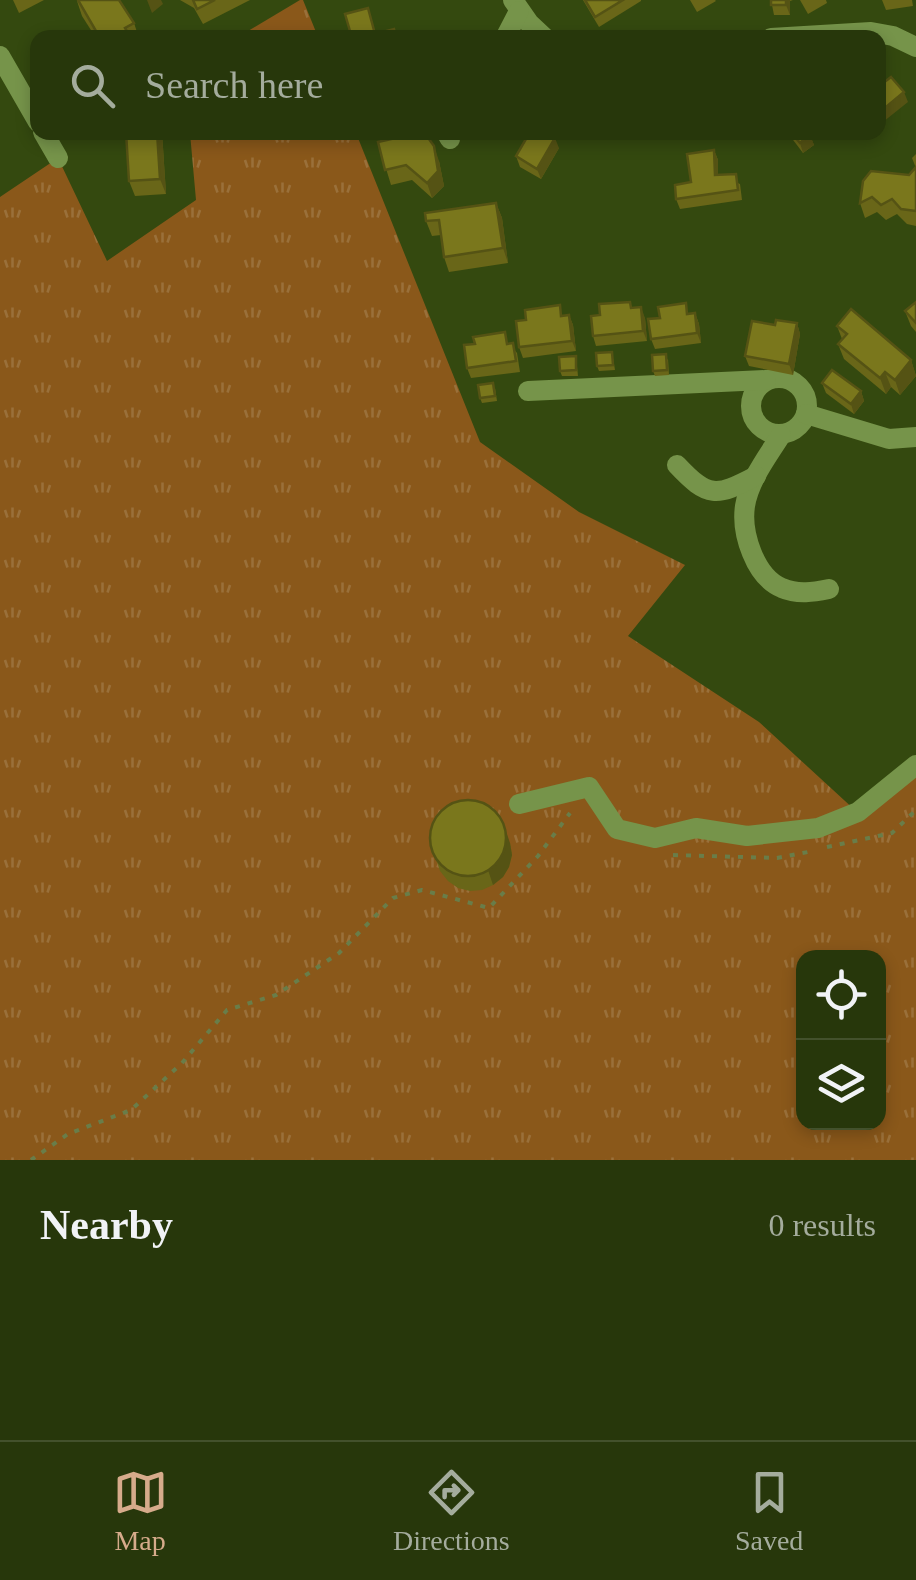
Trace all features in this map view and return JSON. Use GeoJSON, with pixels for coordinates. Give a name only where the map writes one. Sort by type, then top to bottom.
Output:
{"type":"FeatureCollection","features":[{"type":"Feature","properties":{"kind":"street"},"geometry":{"type":"LineString","coordinates":[[508,30],[516,5]]}},
{"type":"Feature","properties":{"kind":"street"},"geometry":{"type":"LineString","coordinates":[[516,5],[538,30]]}},
{"type":"Feature","properties":{"kind":"street"},"geometry":{"type":"LineString","coordinates":[[886,35],[916,47]]}},
{"type":"Feature","properties":{"kind":"street"},"geometry":{"type":"LineString","coordinates":[[0,56],[30,108]]}},
{"type":"Feature","properties":{"kind":"street"},"geometry":{"type":"LineString","coordinates":[[48,140],[58,158]]}},
{"type":"Feature","properties":{"kind":"street"},"geometry":{"type":"LineString","coordinates":[[528,391],[779,377],[792,380],[802,388],[806,414],[797,428],[781,435],[756,476],[746,502],[746,529],[755,560],[779,588],[799,593],[830,589]]}},
{"type":"Feature","properties":{"kind":"street"},"geometry":{"type":"LineString","coordinates":[[766,380],[752,394],[751,414],[762,430],[781,435]]}},
{"type":"Feature","properties":{"kind":"street"},"geometry":{"type":"LineString","coordinates":[[806,414],[889,439],[916,437]]}},
{"type":"Feature","properties":{"kind":"street"},"geometry":{"type":"LineString","coordinates":[[677,466],[698,487],[714,492],[756,476]]}},
{"type":"Feature","properties":{"kind":"street"},"geometry":{"type":"LineString","coordinates":[[519,804],[589,786],[617,829],[655,838],[696,828],[746,836],[818,828],[858,812],[916,765]]}},
{"type":"Feature","properties":{"kind":"path"},"geometry":{"type":"LineString","coordinates":[[31,1160],[68,1134],[131,1110],[182,1063],[228,1010],[276,994],[339,953],[392,898],[422,890],[489,908],[538,856],[589,786]]}},
{"type":"Feature","properties":{"kind":"path"},"geometry":{"type":"LineString","coordinates":[[638,834],[659,854],[777,858],[892,833],[916,810]]}},
{"type":"Feature","properties":{"kind":"green space"},"geometry":{"type":"Polygon","coordinates":[[[303,0],[315,30],[250,30],[303,0]]]}},
{"type":"Feature","properties":{"kind":"green space"},"geometry":{"type":"Polygon","coordinates":[[[191,140],[359,140],[480,442],[579,512],[685,565],[628,636],[759,722],[857,812],[916,764],[916,1160],[0,1160],[0,197],[58,158],[107,261],[196,200],[191,140]]]}},
{"type":"Feature","properties":{"kind":"building"},"geometry":{"type":"Polygon","coordinates":[[[78,0],[119,0],[134,23],[126,30],[95,30],[78,0]]]}},
{"type":"Feature","properties":{"kind":"building"},"geometry":{"type":"Polygon","coordinates":[[[193,0],[215,0],[197,9],[193,0]]]}},
{"type":"Feature","properties":{"kind":"building"},"geometry":{"type":"Polygon","coordinates":[[[585,0],[623,0],[595,17],[585,0]]]}},
{"type":"Feature","properties":{"kind":"building"},"geometry":{"type":"Polygon","coordinates":[[[771,0],[786,0],[786,5],[771,5],[771,0]]]}},
{"type":"Feature","properties":{"kind":"building"},"geometry":{"type":"Polygon","coordinates":[[[368,8],[374,30],[350,30],[345,14],[368,8]]]}},
{"type":"Feature","properties":{"kind":"building"},"geometry":{"type":"Polygon","coordinates":[[[891,77],[904,92],[886,107],[886,81],[891,77]]]}},
{"type":"Feature","properties":{"kind":"building"},"geometry":{"type":"Polygon","coordinates":[[[126,140],[158,140],[160,179],[129,181],[126,140]]]}},
{"type":"Feature","properties":{"kind":"building"},"geometry":{"type":"Polygon","coordinates":[[[430,140],[438,171],[427,183],[406,165],[385,170],[378,142],[430,140]]]}},
{"type":"Feature","properties":{"kind":"building"},"geometry":{"type":"Polygon","coordinates":[[[525,140],[554,140],[537,169],[516,156],[525,140]]]}},
{"type":"Feature","properties":{"kind":"building"},"geometry":{"type":"Polygon","coordinates":[[[714,150],[715,175],[736,174],[738,190],[676,199],[675,185],[691,182],[687,154],[714,150]]]}},
{"type":"Feature","properties":{"kind":"building"},"geometry":{"type":"Polygon","coordinates":[[[916,167],[916,211],[901,209],[892,199],[881,205],[872,197],[860,203],[863,181],[871,171],[909,175],[916,167]]]}},
{"type":"Feature","properties":{"kind":"building"},"geometry":{"type":"Polygon","coordinates":[[[496,203],[503,248],[444,257],[439,220],[426,221],[425,213],[496,203]]]}},
{"type":"Feature","properties":{"kind":"building"},"geometry":{"type":"Polygon","coordinates":[[[630,302],[631,308],[641,307],[643,331],[593,336],[591,316],[600,315],[599,304],[630,302]]]}},
{"type":"Feature","properties":{"kind":"building"},"geometry":{"type":"Polygon","coordinates":[[[916,302],[916,323],[905,311],[916,302]]]}},
{"type":"Feature","properties":{"kind":"building"},"geometry":{"type":"Polygon","coordinates":[[[686,303],[687,314],[695,313],[697,333],[651,339],[648,319],[660,318],[658,307],[686,303]]]}},
{"type":"Feature","properties":{"kind":"building"},"geometry":{"type":"Polygon","coordinates":[[[560,305],[561,316],[569,315],[572,341],[519,347],[516,321],[526,320],[525,310],[560,305]]]}},
{"type":"Feature","properties":{"kind":"building"},"geometry":{"type":"Polygon","coordinates":[[[851,309],[911,360],[895,380],[885,372],[880,378],[838,344],[847,334],[837,326],[851,309]]]}},
{"type":"Feature","properties":{"kind":"building"},"geometry":{"type":"Polygon","coordinates":[[[776,320],[797,323],[789,364],[745,356],[752,321],[775,325],[776,320]]]}},
{"type":"Feature","properties":{"kind":"building"},"geometry":{"type":"Polygon","coordinates":[[[505,332],[507,344],[513,343],[516,361],[467,368],[464,345],[475,344],[473,337],[505,332]]]}},
{"type":"Feature","properties":{"kind":"building"},"geometry":{"type":"Polygon","coordinates":[[[612,352],[613,365],[597,366],[596,353],[612,352]]]}},
{"type":"Feature","properties":{"kind":"building"},"geometry":{"type":"Polygon","coordinates":[[[666,354],[667,370],[653,371],[652,355],[666,354]]]}},
{"type":"Feature","properties":{"kind":"building"},"geometry":{"type":"Polygon","coordinates":[[[576,356],[576,370],[560,371],[559,357],[576,356]]]}},
{"type":"Feature","properties":{"kind":"building"},"geometry":{"type":"Polygon","coordinates":[[[832,370],[861,391],[851,404],[822,383],[832,370]]]}},
{"type":"Feature","properties":{"kind":"building"},"geometry":{"type":"Polygon","coordinates":[[[493,383],[495,396],[480,398],[478,385],[493,383]]]}},
{"type":"Feature","properties":{"kind":"building"},"geometry":{"type":"Polygon","coordinates":[[[468,800],[495,811],[506,838],[495,865],[468,876],[441,865],[430,838],[441,811],[468,800]]]}}]}
